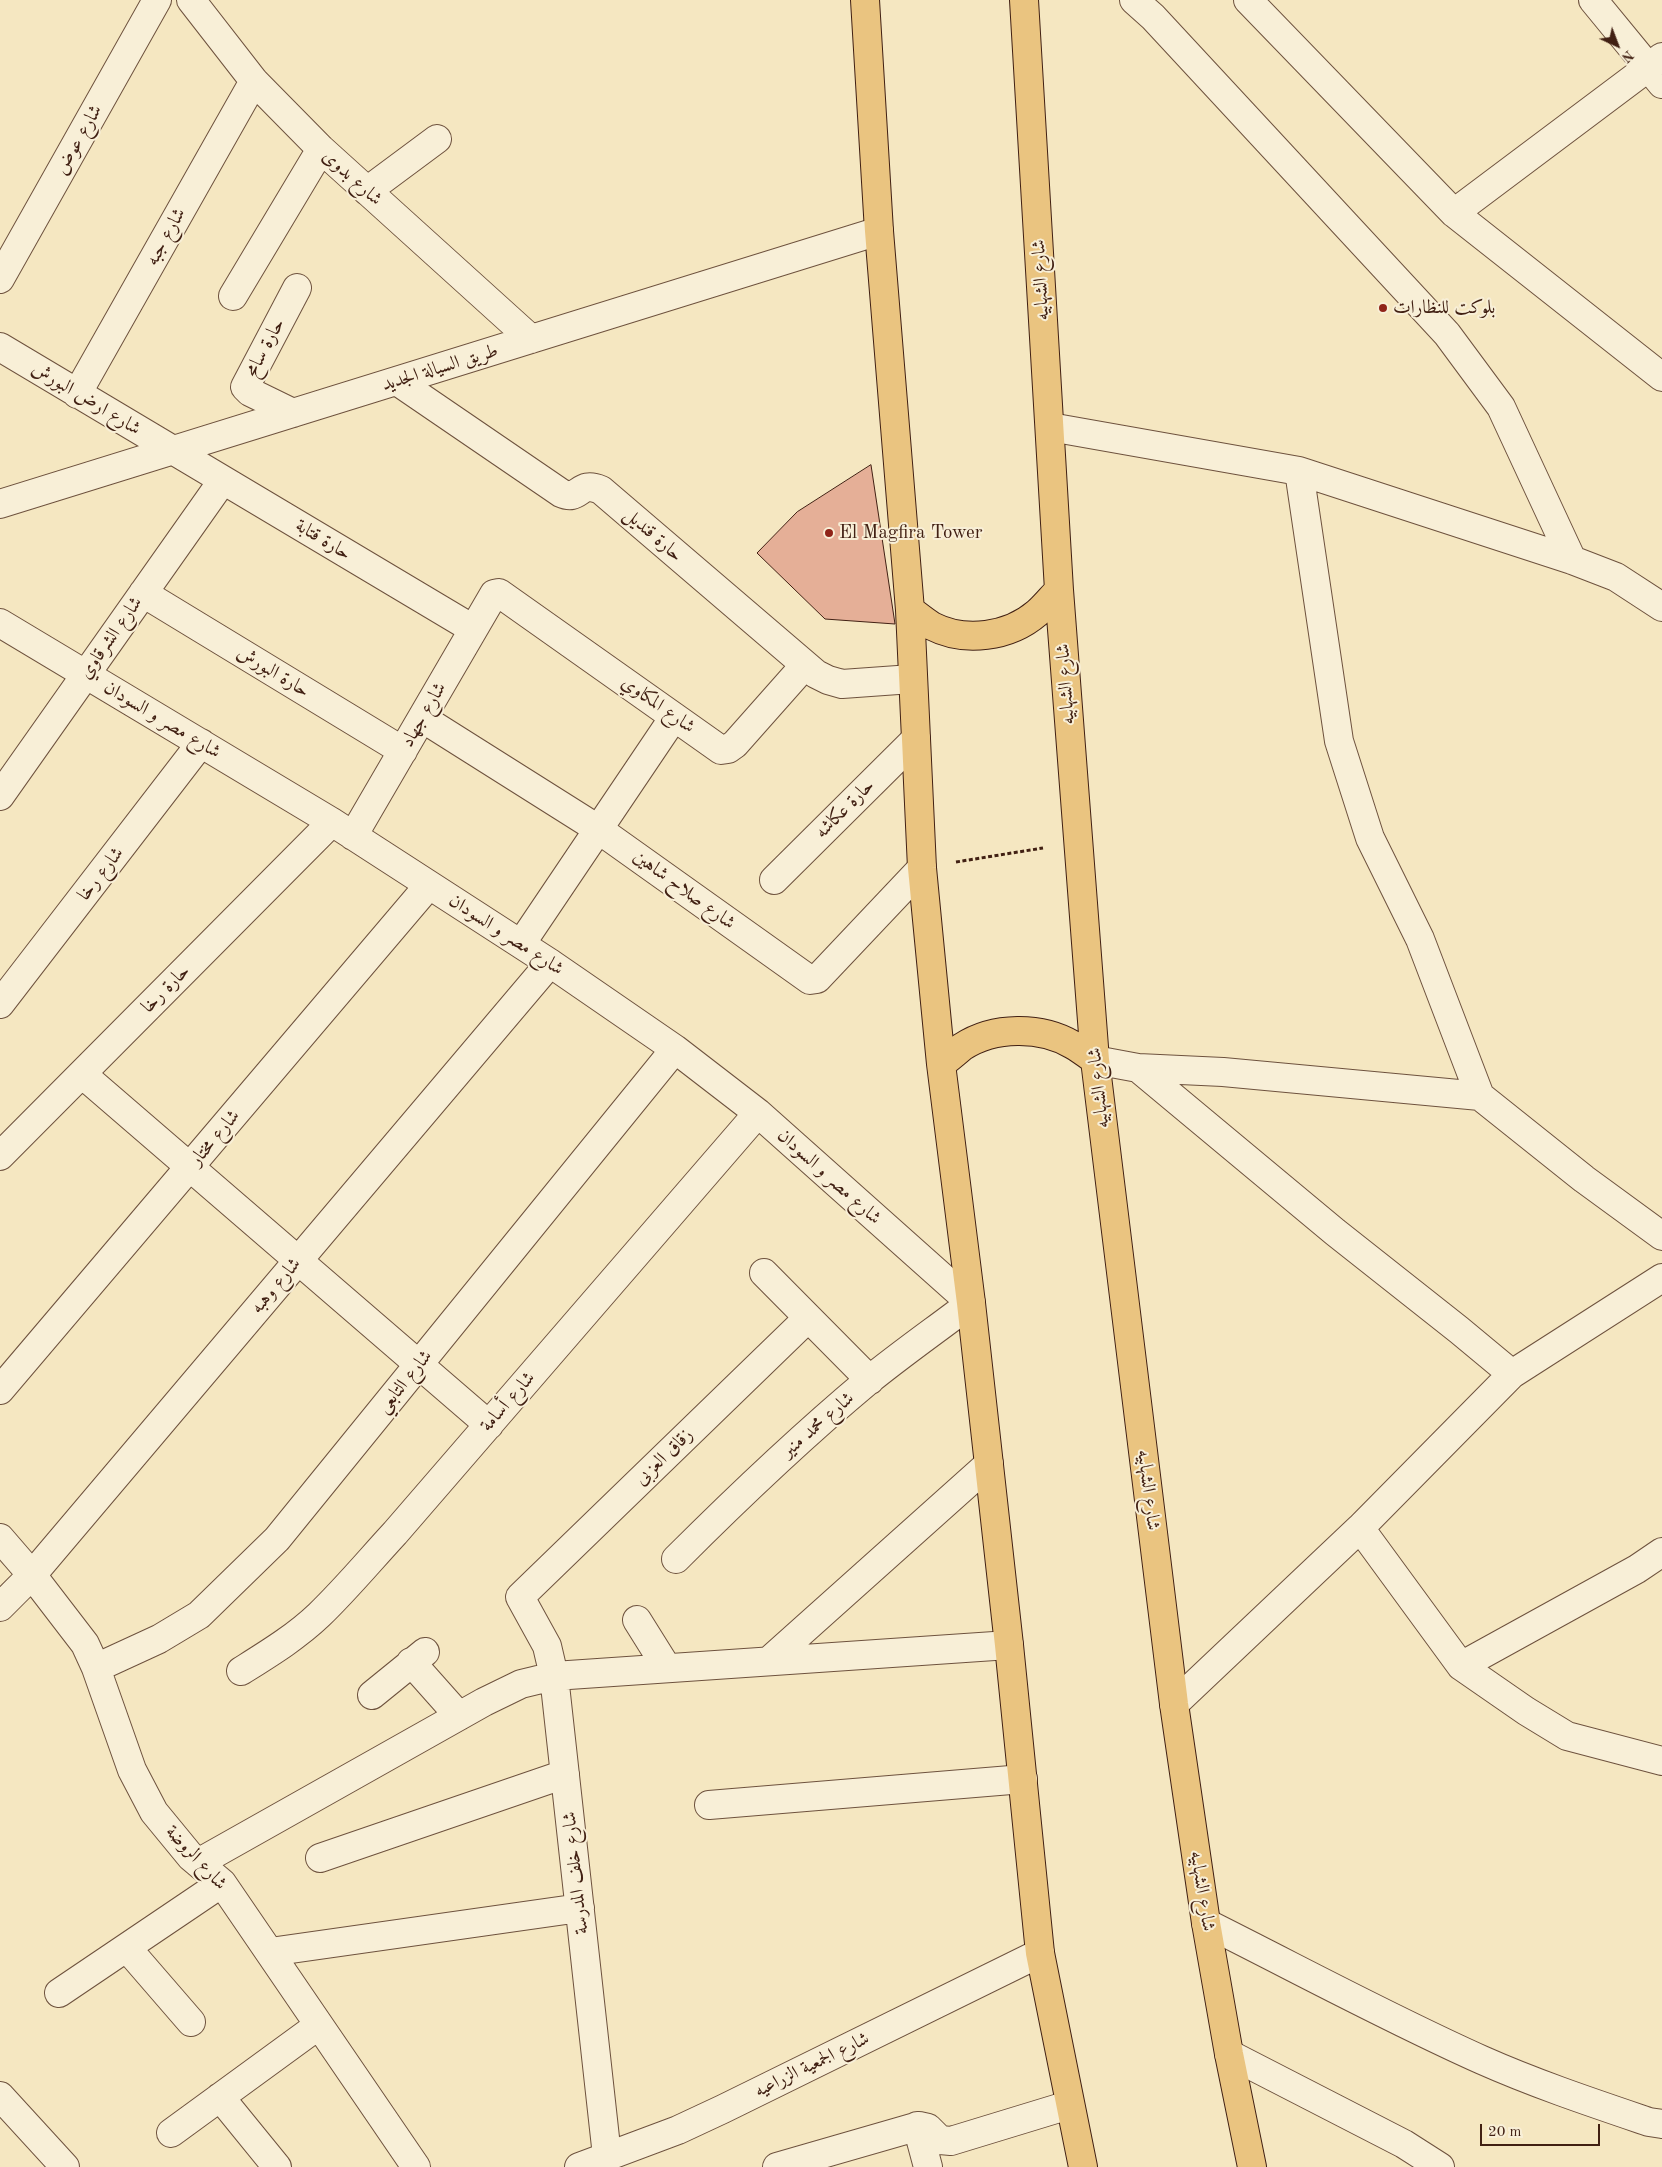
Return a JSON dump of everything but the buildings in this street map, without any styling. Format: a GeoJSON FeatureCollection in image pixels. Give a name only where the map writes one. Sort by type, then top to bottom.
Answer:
{"type":"FeatureCollection","features":[{"type":"Feature","properties":{"kind":"highway"},"geometry":{"type":"LineString","coordinates":[[864,0],[879,231],[910,610],[922,868],[941,1064],[989,1464],[1040,1953],[1083,2167]]}},
{"type":"Feature","properties":{"kind":"highway","name":"شارع الشهابيه"},"geometry":{"type":"LineString","coordinates":[[1024,0],[1059,590],[1095,1060],[1174,1704],[1206,1923],[1229,2054],[1252,2167]]}},
{"type":"Feature","properties":{"kind":"highway"},"geometry":{"type":"LineString","coordinates":[[910,610],[933,626],[959,635],[987,635],[1014,628],[1037,613],[1059,590]]}},
{"type":"Feature","properties":{"kind":"highway"},"geometry":{"type":"LineString","coordinates":[[941,1064],[964,1046],[990,1035],[1017,1031],[1046,1034],[1072,1044],[1095,1060]]}},
{"type":"Feature","properties":{"kind":"street","name":"شارع عوض"},"geometry":{"type":"LineString","coordinates":[[0,279],[157,0]]}},
{"type":"Feature","properties":{"kind":"street","name":"شارع بدوى"},"geometry":{"type":"LineString","coordinates":[[191,0],[254,80],[321,149],[531,340]]}},
{"type":"Feature","properties":{"kind":"street"},"geometry":{"type":"LineString","coordinates":[[1134,0],[1153,17],[1447,334],[1501,407],[1572,560]]}},
{"type":"Feature","properties":{"kind":"street"},"geometry":{"type":"LineString","coordinates":[[1248,0],[1454,213],[1662,376]]}},
{"type":"Feature","properties":{"kind":"street"},"geometry":{"type":"LineString","coordinates":[[1454,213],[1657,69],[1593,0]]}},
{"type":"Feature","properties":{"kind":"street","name":"شارع جبه"},"geometry":{"type":"LineString","coordinates":[[78,394],[254,80]]}},
{"type":"Feature","properties":{"kind":"street"},"geometry":{"type":"LineString","coordinates":[[367,191],[437,139]]}},
{"type":"Feature","properties":{"kind":"street"},"geometry":{"type":"LineString","coordinates":[[233,296],[321,149]]}},
{"type":"Feature","properties":{"kind":"street","name":"طريق السيالة الجديد"},"geometry":{"type":"LineString","coordinates":[[2,501],[531,340],[879,231]]}},
{"type":"Feature","properties":{"kind":"street","name":"حارة سامح"},"geometry":{"type":"LineString","coordinates":[[293,413],[250,392],[245,387],[297,288]]}},
{"type":"Feature","properties":{"kind":"street","name":"شارع ارض البورش"},"geometry":{"type":"LineString","coordinates":[[0,347],[172,450]]}},
{"type":"Feature","properties":{"kind":"street","name":"حارة قنديل"},"geometry":{"type":"LineString","coordinates":[[397,381],[561,493],[568,496],[575,495],[582,488],[592,486],[601,490],[816,674],[842,684],[912,679]]}},
{"type":"Feature","properties":{"kind":"street"},"geometry":{"type":"LineString","coordinates":[[1050,427],[1299,471],[1616,576],[1662,607]]}},
{"type":"Feature","properties":{"kind":"street","name":"حارة قتابة"},"geometry":{"type":"LineString","coordinates":[[172,450],[473,629]]}},
{"type":"Feature","properties":{"kind":"street"},"geometry":{"type":"LineString","coordinates":[[1299,471],[1340,741],[1370,838],[1420,939],[1480,1096],[1584,1180],[1662,1236]]}},
{"type":"Feature","properties":{"kind":"street","name":"شارع الشرقاوي"},"geometry":{"type":"LineString","coordinates":[[0,796],[223,480]]}},
{"type":"Feature","properties":{"kind":"street","name":"حارة البورش"},"geometry":{"type":"LineString","coordinates":[[143,593],[403,751]]}},
{"type":"Feature","properties":{"kind":"street","name":"شارع المكاوي"},"geometry":{"type":"LineString","coordinates":[[494,594],[500,593],[722,750],[728,749],[805,665]]}},
{"type":"Feature","properties":{"kind":"street","name":"شارع جهاد"},"geometry":{"type":"LineString","coordinates":[[343,829],[403,751],[494,594]]}},
{"type":"Feature","properties":{"kind":"street","name":"شارع مصر و السودان"},"geometry":{"type":"LineString","coordinates":[[0,623],[343,829],[550,963],[675,1050],[758,1113],[971,1303]]}},
{"type":"Feature","properties":{"kind":"street"},"geometry":{"type":"LineString","coordinates":[[520,944],[674,716]]}},
{"type":"Feature","properties":{"kind":"street","name":"شارع صلاح شاهين"},"geometry":{"type":"LineString","coordinates":[[422,718],[598,829],[810,980],[817,979],[922,868]]}},
{"type":"Feature","properties":{"kind":"street","name":"حارة عكاشه"},"geometry":{"type":"LineString","coordinates":[[774,880],[916,739]]}},
{"type":"Feature","properties":{"kind":"street","name":"شارع رخا"},"geometry":{"type":"LineString","coordinates":[[0,1004],[201,743]]}},
{"type":"Feature","properties":{"kind":"street","name":"حارة رخا"},"geometry":{"type":"LineString","coordinates":[[0,1156],[82,1074],[343,829]]}},
{"type":"Feature","properties":{"kind":"street","name":"شارع مختار"},"geometry":{"type":"LineString","coordinates":[[0,1390],[429,884]]}},
{"type":"Feature","properties":{"kind":"street","name":"شارع وهبه"},"geometry":{"type":"LineString","coordinates":[[0,1607],[32,1575],[550,963]]}},
{"type":"Feature","properties":{"kind":"street","name":"شارع التابعي"},"geometry":{"type":"LineString","coordinates":[[96,1668],[159,1639],[199,1615],[278,1539],[675,1050]]}},
{"type":"Feature","properties":{"kind":"street"},"geometry":{"type":"LineString","coordinates":[[1095,1060],[1138,1068],[1222,1072],[1480,1096]]}},
{"type":"Feature","properties":{"kind":"street"},"geometry":{"type":"LineString","coordinates":[[1138,1068],[1335,1232],[1512,1374]]}},
{"type":"Feature","properties":{"kind":"street"},"geometry":{"type":"LineString","coordinates":[[82,1074],[489,1425]]}},
{"type":"Feature","properties":{"kind":"street","name":"شارع أسامة"},"geometry":{"type":"LineString","coordinates":[[240,1671],[278,1647],[319,1615],[395,1533],[758,1113]]}},
{"type":"Feature","properties":{"kind":"street"},"geometry":{"type":"LineString","coordinates":[[764,1273],[870,1380]]}},
{"type":"Feature","properties":{"kind":"street"},"geometry":{"type":"LineString","coordinates":[[1174,1704],[1360,1528],[1512,1374],[1662,1278]]}},
{"type":"Feature","properties":{"kind":"street","name":"شارع محمد منير"},"geometry":{"type":"LineString","coordinates":[[676,1560],[752,1484],[870,1380],[971,1303]]}},
{"type":"Feature","properties":{"kind":"street","name":"زقاق العزبى"},"geometry":{"type":"LineString","coordinates":[[520,1597],[808,1318]]}},
{"type":"Feature","properties":{"kind":"street"},"geometry":{"type":"LineString","coordinates":[[770,1660],[989,1464]]}},
{"type":"Feature","properties":{"kind":"street"},"geometry":{"type":"LineString","coordinates":[[1360,1528],[1462,1666],[1526,1711],[1567,1736],[1662,1761]]}},
{"type":"Feature","properties":{"kind":"street","name":"شارع الروضة"},"geometry":{"type":"LineString","coordinates":[[0,1538],[32,1575],[85,1644],[96,1668],[132,1770],[154,1812],[175,1840],[222,1883],[416,2167]]}},
{"type":"Feature","properties":{"kind":"street"},"geometry":{"type":"LineString","coordinates":[[1462,1666],[1636,1569],[1662,1552]]}},
{"type":"Feature","properties":{"kind":"street","name":"شارع خلف المدرسة"},"geometry":{"type":"LineString","coordinates":[[520,1597],[547,1646],[554,1676],[607,2156]]}},
{"type":"Feature","properties":{"kind":"street"},"geometry":{"type":"LineString","coordinates":[[636,1620],[668,1668]]}},
{"type":"Feature","properties":{"kind":"street"},"geometry":{"type":"LineString","coordinates":[[198,1863],[459,1716],[521,1684],[554,1676],[1009,1644]]}},
{"type":"Feature","properties":{"kind":"street"},"geometry":{"type":"LineString","coordinates":[[372,1695],[418,1657],[459,1716]]}},
{"type":"Feature","properties":{"kind":"street"},"geometry":{"type":"LineString","coordinates":[[320,1858],[565,1774]]}},
{"type":"Feature","properties":{"kind":"street"},"geometry":{"type":"LineString","coordinates":[[709,1805],[1023,1779]]}},
{"type":"Feature","properties":{"kind":"street"},"geometry":{"type":"LineString","coordinates":[[59,1993],[222,1883]]}},
{"type":"Feature","properties":{"kind":"street"},"geometry":{"type":"LineString","coordinates":[[270,1952],[580,1908]]}},
{"type":"Feature","properties":{"kind":"street"},"geometry":{"type":"LineString","coordinates":[[1206,1923],[1405,2024],[1483,2060],[1564,2092],[1649,2122],[1662,2124]]}},
{"type":"Feature","properties":{"kind":"street"},"geometry":{"type":"LineString","coordinates":[[127,1948],[191,2022]]}},
{"type":"Feature","properties":{"kind":"street","name":"شارع الجمعية الزراعيه"},"geometry":{"type":"LineString","coordinates":[[579,2167],[678,2130],[1040,1953]]}},
{"type":"Feature","properties":{"kind":"street"},"geometry":{"type":"LineString","coordinates":[[171,2133],[319,2024]]}},
{"type":"Feature","properties":{"kind":"street"},"geometry":{"type":"LineString","coordinates":[[1229,2054],[1404,2144],[1440,2167]]}},
{"type":"Feature","properties":{"kind":"street"},"geometry":{"type":"LineString","coordinates":[[0,2096],[65,2167]]}},
{"type":"Feature","properties":{"kind":"street"},"geometry":{"type":"LineString","coordinates":[[220,2097],[277,2167]]}},
{"type":"Feature","properties":{"kind":"street"},"geometry":{"type":"LineString","coordinates":[[777,2167],[917,2126],[928,2128],[940,2140],[951,2141],[1070,2105]]}},
{"type":"Feature","properties":{"kind":"street"},"geometry":{"type":"LineString","coordinates":[[917,2126],[928,2167]]}},
{"type":"Feature","properties":{"kind":"path"},"geometry":{"type":"LineString","coordinates":[[922,868],[1078,842]]}},
{"type":"Feature","properties":{"kind":"place","name":"بلوكت للنظارات"},"geometry":{"type":"Point","coordinates":[1383,308]}},
{"type":"Feature","properties":{"kind":"place","name":"El Magfira Tower"},"geometry":{"type":"Point","coordinates":[829,533]}}]}
